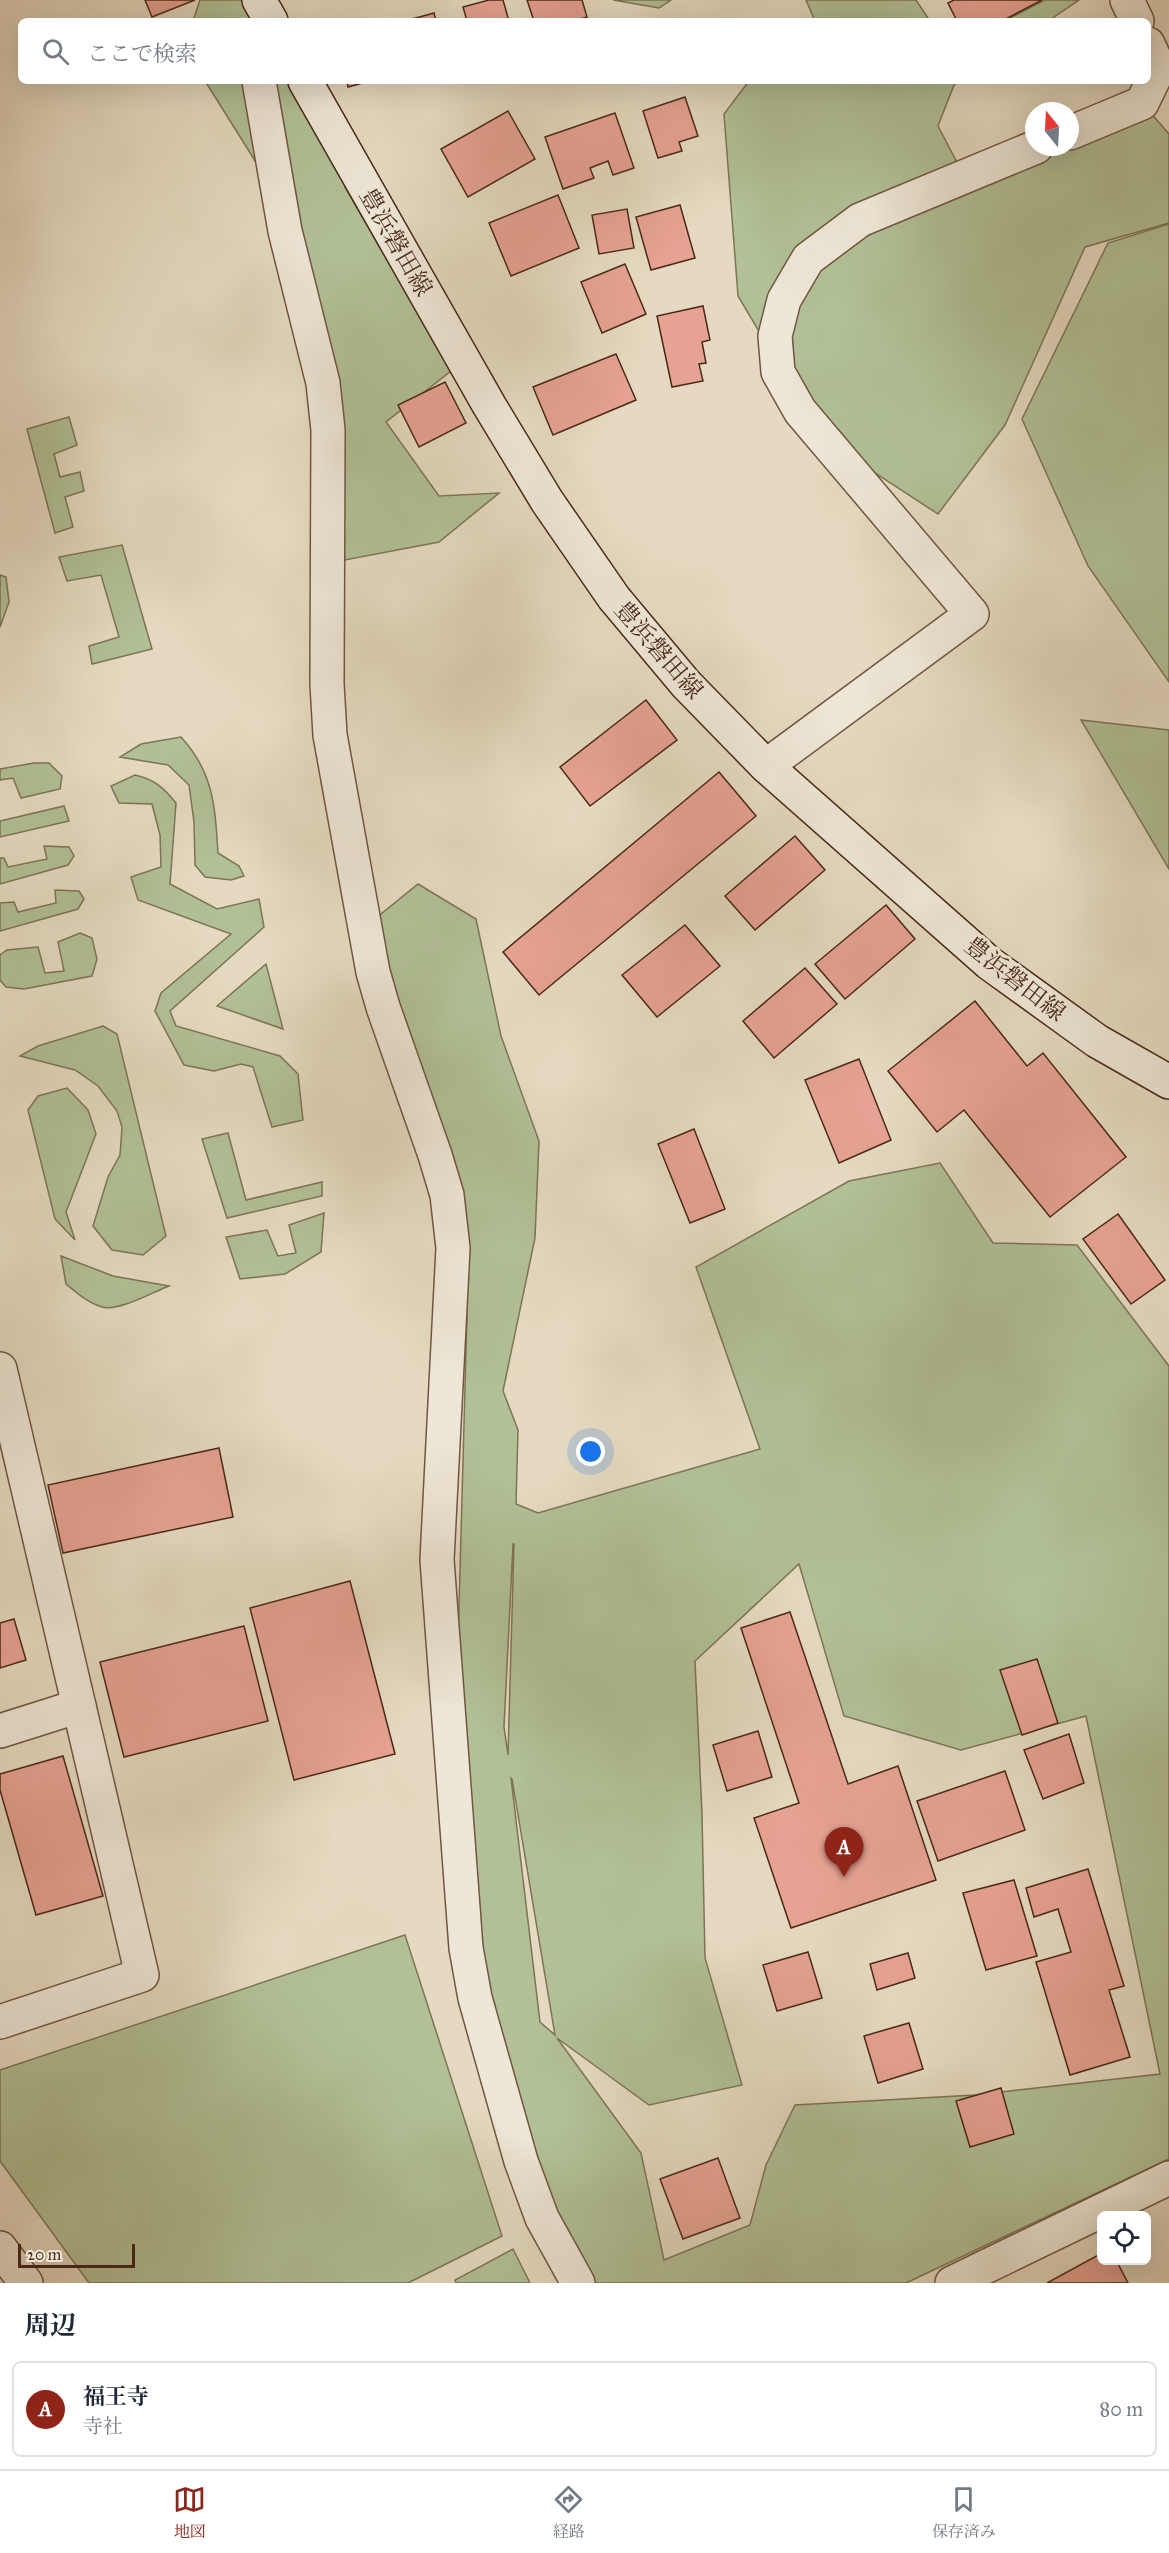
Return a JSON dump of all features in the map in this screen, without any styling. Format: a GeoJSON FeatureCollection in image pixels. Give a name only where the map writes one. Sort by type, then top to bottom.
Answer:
{"type":"FeatureCollection","features":[{"type":"Feature","properties":{"kind":"street"},"geometry":{"type":"LineString","coordinates":[[250,18],[254,0]]}},
{"type":"Feature","properties":{"kind":"street"},"geometry":{"type":"LineString","coordinates":[[259,0],[269,18]]}},
{"type":"Feature","properties":{"kind":"street"},"geometry":{"type":"LineString","coordinates":[[1127,0],[1136,18]]}},
{"type":"Feature","properties":{"kind":"street"},"geometry":{"type":"LineString","coordinates":[[1079,129],[1142,103],[1159,68],[1151,51]]}},
{"type":"Feature","properties":{"kind":"street"},"geometry":{"type":"LineString","coordinates":[[260,84],[285,231],[323,382],[328,430],[327,684],[330,735],[373,972],[447,1195],[453,1248],[437,1560],[466,1948],[475,1998],[522,2161],[542,2218],[578,2283]]}},
{"type":"Feature","properties":{"kind":"street","name":"豊浜磐田線"},"geometry":{"type":"LineString","coordinates":[[307,84],[489,405],[547,501],[614,598],[687,684],[766,766],[989,963],[1098,1042],[1169,1082]]}},
{"type":"Feature","properties":{"kind":"street"},"geometry":{"type":"LineString","coordinates":[[766,766],[972,614],[800,411],[778,372],[775,336],[784,300],[808,259],[860,220],[1025,152]]}},
{"type":"Feature","properties":{"kind":"street"},"geometry":{"type":"LineString","coordinates":[[0,1369],[6,1426],[79,1706],[142,1975],[0,2022]]}},
{"type":"Feature","properties":{"kind":"street"},"geometry":{"type":"LineString","coordinates":[[0,1731],[79,1706]]}},
{"type":"Feature","properties":{"kind":"street"},"geometry":{"type":"LineString","coordinates":[[952,2283],[1169,2178]]}},
{"type":"Feature","properties":{"kind":"street"},"geometry":{"type":"LineString","coordinates":[[0,2248],[26,2283]]}},
{"type":"Feature","properties":{"kind":"green space"},"geometry":{"type":"Polygon","coordinates":[[[200,0],[260,0],[270,18],[194,18],[200,0]]]}},
{"type":"Feature","properties":{"kind":"green space"},"geometry":{"type":"Polygon","coordinates":[[[613,0],[671,0],[659,8],[613,0]]]}},
{"type":"Feature","properties":{"kind":"green space"},"geometry":{"type":"Polygon","coordinates":[[[806,0],[916,0],[928,18],[814,18],[806,0]]]}},
{"type":"Feature","properties":{"kind":"green space"},"geometry":{"type":"Polygon","coordinates":[[[1045,0],[1079,0],[1052,18],[1010,18],[1045,0]]]}},
{"type":"Feature","properties":{"kind":"green space"},"geometry":{"type":"Polygon","coordinates":[[[207,84],[307,84],[357,173],[345,187],[451,371],[386,422],[439,496],[499,493],[439,542],[345,560],[328,520],[301,234],[207,84]]]}},
{"type":"Feature","properties":{"kind":"green space"},"geometry":{"type":"Polygon","coordinates":[[[747,84],[956,84],[938,126],[960,168],[1025,150],[1025,156],[1079,156],[1079,142],[1142,103],[1169,134],[1169,223],[1085,247],[1005,425],[938,514],[823,439],[738,296],[724,114],[747,84]]]}},
{"type":"Feature","properties":{"kind":"green space"},"geometry":{"type":"Polygon","coordinates":[[[1169,224],[1169,682],[1088,566],[1022,419],[1108,243],[1169,224]]]}},
{"type":"Feature","properties":{"kind":"green space"},"geometry":{"type":"Polygon","coordinates":[[[69,417],[77,445],[54,454],[60,477],[80,472],[84,491],[65,497],[73,527],[55,533],[27,429],[69,417]]]}},
{"type":"Feature","properties":{"kind":"green space"},"geometry":{"type":"Polygon","coordinates":[[[122,545],[152,649],[92,664],[89,646],[119,637],[101,575],[67,581],[59,557],[122,545]]]}},
{"type":"Feature","properties":{"kind":"green space"},"geometry":{"type":"Polygon","coordinates":[[[0,575],[6,577],[9,602],[0,627],[0,575]]]}},
{"type":"Feature","properties":{"kind":"green space"},"geometry":{"type":"Polygon","coordinates":[[[1081,720],[1169,730],[1169,869],[1081,720]]]}},
{"type":"Feature","properties":{"kind":"green space"},"geometry":{"type":"Polygon","coordinates":[[[181,737],[200,764],[211,791],[218,853],[239,866],[244,876],[231,880],[205,877],[195,865],[194,822],[189,785],[168,765],[120,757],[141,744],[181,737]]]}},
{"type":"Feature","properties":{"kind":"green space"},"geometry":{"type":"Polygon","coordinates":[[[34,763],[49,763],[62,776],[60,789],[21,798],[13,778],[0,780],[0,769],[34,763]]]}},
{"type":"Feature","properties":{"kind":"green space"},"geometry":{"type":"Polygon","coordinates":[[[135,775],[158,785],[176,803],[170,884],[217,909],[259,899],[264,927],[170,1011],[176,1026],[280,1056],[298,1074],[303,1120],[272,1127],[253,1067],[241,1064],[214,1071],[184,1065],[155,1011],[161,993],[231,934],[138,900],[131,877],[161,867],[160,835],[152,804],[119,803],[111,786],[135,775]]]}},
{"type":"Feature","properties":{"kind":"green space"},"geometry":{"type":"Polygon","coordinates":[[[64,806],[69,821],[0,837],[0,821],[64,806]]]}},
{"type":"Feature","properties":{"kind":"green space"},"geometry":{"type":"Polygon","coordinates":[[[44,846],[69,847],[74,856],[68,865],[0,884],[0,858],[4,858],[8,867],[47,859],[44,846]]]}},
{"type":"Feature","properties":{"kind":"green space"},"geometry":{"type":"Polygon","coordinates":[[[418,884],[476,919],[501,1036],[539,1141],[535,1238],[503,1391],[518,1430],[516,1504],[538,1513],[760,1449],[696,1267],[849,1181],[940,1163],[993,1243],[1077,1245],[1169,1366],[1169,2159],[906,2283],[583,2283],[478,2010],[454,1792],[467,1314],[365,927],[418,884]],[[514,1544],[504,1727],[508,1755],[514,1544]],[[799,1564],[695,1661],[702,1814],[705,1958],[742,2085],[649,2105],[557,2038],[641,2153],[664,2260],[750,2225],[766,2165],[795,2105],[975,2095],[1160,2074],[1086,1716],[961,1750],[844,1716],[799,1564]],[[511,1778],[540,2022],[555,2035],[511,1778]]]}},
{"type":"Feature","properties":{"kind":"green space"},"geometry":{"type":"Polygon","coordinates":[[[55,890],[79,891],[84,899],[78,909],[0,931],[0,903],[14,902],[18,912],[56,903],[55,890]]]}},
{"type":"Feature","properties":{"kind":"green space"},"geometry":{"type":"Polygon","coordinates":[[[80,933],[92,938],[97,959],[92,976],[24,989],[6,987],[0,980],[0,955],[7,950],[38,947],[45,973],[64,971],[58,942],[80,933]]]}},
{"type":"Feature","properties":{"kind":"green space"},"geometry":{"type":"Polygon","coordinates":[[[266,964],[283,1029],[217,1006],[266,964]]]}},
{"type":"Feature","properties":{"kind":"green space"},"geometry":{"type":"Polygon","coordinates":[[[103,1026],[117,1034],[166,1236],[143,1255],[112,1250],[93,1226],[108,1177],[120,1155],[122,1127],[117,1111],[98,1086],[75,1070],[20,1056],[38,1046],[103,1026]]]}},
{"type":"Feature","properties":{"kind":"green space"},"geometry":{"type":"Polygon","coordinates":[[[67,1088],[88,1110],[96,1134],[66,1212],[75,1240],[55,1219],[28,1110],[38,1096],[67,1088]]]}},
{"type":"Feature","properties":{"kind":"green space"},"geometry":{"type":"Polygon","coordinates":[[[228,1133],[246,1200],[322,1182],[322,1196],[227,1218],[202,1139],[228,1133]]]}},
{"type":"Feature","properties":{"kind":"green space"},"geometry":{"type":"Polygon","coordinates":[[[324,1213],[321,1252],[285,1274],[240,1279],[226,1237],[267,1230],[278,1256],[296,1253],[289,1225],[324,1213]]]}},
{"type":"Feature","properties":{"kind":"green space"},"geometry":{"type":"Polygon","coordinates":[[[61,1256],[113,1276],[169,1286],[117,1307],[102,1307],[87,1300],[66,1284],[61,1256]]]}},
{"type":"Feature","properties":{"kind":"green space"},"geometry":{"type":"Polygon","coordinates":[[[405,1935],[502,2236],[408,2283],[89,2283],[0,2161],[0,2070],[405,1935]]]}},
{"type":"Feature","properties":{"kind":"green space"},"geometry":{"type":"Polygon","coordinates":[[[513,2249],[530,2283],[456,2283],[455,2280],[513,2249]]]}},
{"type":"Feature","properties":{"kind":"building"},"geometry":{"type":"Polygon","coordinates":[[[145,0],[195,0],[152,17],[145,0]]]}},
{"type":"Feature","properties":{"kind":"building"},"geometry":{"type":"Polygon","coordinates":[[[489,0],[503,0],[508,18],[466,18],[463,7],[489,0]]]}},
{"type":"Feature","properties":{"kind":"building"},"geometry":{"type":"Polygon","coordinates":[[[527,0],[582,0],[587,17],[584,18],[533,18],[527,0]]]}},
{"type":"Feature","properties":{"kind":"building"},"geometry":{"type":"Polygon","coordinates":[[[954,0],[1042,0],[1008,18],[956,18],[948,3],[954,0]]]}},
{"type":"Feature","properties":{"kind":"building"},"geometry":{"type":"Polygon","coordinates":[[[434,13],[435,18],[416,18],[434,13]]]}},
{"type":"Feature","properties":{"kind":"building"},"geometry":{"type":"Polygon","coordinates":[[[685,97],[698,136],[679,142],[682,151],[658,158],[643,111],[685,97]]]}},
{"type":"Feature","properties":{"kind":"building"},"geometry":{"type":"Polygon","coordinates":[[[508,111],[535,159],[468,197],[441,149],[508,111]]]}},
{"type":"Feature","properties":{"kind":"building"},"geometry":{"type":"Polygon","coordinates":[[[615,113],[634,168],[613,175],[608,161],[590,168],[594,178],[563,189],[545,137],[615,113]]]}},
{"type":"Feature","properties":{"kind":"building"},"geometry":{"type":"Polygon","coordinates":[[[558,195],[579,248],[511,276],[489,223],[558,195]]]}},
{"type":"Feature","properties":{"kind":"building"},"geometry":{"type":"Polygon","coordinates":[[[680,205],[695,258],[651,270],[636,217],[680,205]]]}},
{"type":"Feature","properties":{"kind":"building"},"geometry":{"type":"Polygon","coordinates":[[[627,209],[634,248],[599,254],[592,215],[627,209]]]}},
{"type":"Feature","properties":{"kind":"building"},"geometry":{"type":"Polygon","coordinates":[[[625,264],[646,314],[602,333],[581,282],[625,264]]]}},
{"type":"Feature","properties":{"kind":"building"},"geometry":{"type":"Polygon","coordinates":[[[703,306],[710,340],[702,342],[706,363],[699,364],[703,381],[672,387],[657,316],[703,306]]]}},
{"type":"Feature","properties":{"kind":"building"},"geometry":{"type":"Polygon","coordinates":[[[616,354],[636,400],[553,435],[533,387],[616,354]]]}},
{"type":"Feature","properties":{"kind":"building"},"geometry":{"type":"Polygon","coordinates":[[[445,382],[466,423],[419,447],[398,405],[445,382]]]}},
{"type":"Feature","properties":{"kind":"building"},"geometry":{"type":"Polygon","coordinates":[[[646,700],[677,740],[590,806],[560,767],[646,700]]]}},
{"type":"Feature","properties":{"kind":"building"},"geometry":{"type":"Polygon","coordinates":[[[719,772],[756,816],[539,995],[503,952],[719,772]]]}},
{"type":"Feature","properties":{"kind":"building"},"geometry":{"type":"Polygon","coordinates":[[[795,836],[825,870],[755,930],[725,896],[795,836]]]}},
{"type":"Feature","properties":{"kind":"building"},"geometry":{"type":"Polygon","coordinates":[[[886,905],[915,939],[845,999],[815,964],[886,905]]]}},
{"type":"Feature","properties":{"kind":"building"},"geometry":{"type":"Polygon","coordinates":[[[685,925],[720,966],[657,1017],[622,975],[685,925]]]}},
{"type":"Feature","properties":{"kind":"building"},"geometry":{"type":"Polygon","coordinates":[[[805,968],[837,1004],[774,1058],[743,1021],[805,968]]]}},
{"type":"Feature","properties":{"kind":"building"},"geometry":{"type":"Polygon","coordinates":[[[975,1001],[1027,1066],[1043,1053],[1126,1157],[1050,1217],[964,1110],[937,1132],[888,1071],[975,1001]]]}},
{"type":"Feature","properties":{"kind":"building"},"geometry":{"type":"Polygon","coordinates":[[[859,1059],[891,1140],[839,1163],[805,1080],[859,1059]]]}},
{"type":"Feature","properties":{"kind":"building"},"geometry":{"type":"Polygon","coordinates":[[[694,1129],[725,1209],[690,1223],[658,1144],[694,1129]]]}},
{"type":"Feature","properties":{"kind":"building"},"geometry":{"type":"Polygon","coordinates":[[[1118,1214],[1165,1280],[1131,1304],[1083,1239],[1118,1214]]]}},
{"type":"Feature","properties":{"kind":"building"},"geometry":{"type":"Polygon","coordinates":[[[219,1448],[233,1517],[63,1553],[48,1485],[219,1448]]]}},
{"type":"Feature","properties":{"kind":"building"},"geometry":{"type":"Polygon","coordinates":[[[350,1581],[395,1754],[294,1780],[250,1608],[350,1581]]]}},
{"type":"Feature","properties":{"kind":"building"},"geometry":{"type":"Polygon","coordinates":[[[790,1612],[848,1784],[898,1766],[936,1880],[791,1928],[754,1818],[799,1803],[741,1628],[790,1612]]]}},
{"type":"Feature","properties":{"kind":"building"},"geometry":{"type":"Polygon","coordinates":[[[14,1619],[26,1660],[0,1668],[0,1623],[14,1619]]]}},
{"type":"Feature","properties":{"kind":"building"},"geometry":{"type":"Polygon","coordinates":[[[244,1626],[268,1721],[124,1757],[100,1662],[244,1626]]]}},
{"type":"Feature","properties":{"kind":"building"},"geometry":{"type":"Polygon","coordinates":[[[1037,1659],[1058,1723],[1022,1735],[1000,1670],[1037,1659]]]}},
{"type":"Feature","properties":{"kind":"building"},"geometry":{"type":"Polygon","coordinates":[[[758,1731],[772,1777],[727,1791],[713,1745],[758,1731]]]}},
{"type":"Feature","properties":{"kind":"building"},"geometry":{"type":"Polygon","coordinates":[[[1069,1734],[1084,1783],[1043,1799],[1024,1750],[1069,1734]]]}},
{"type":"Feature","properties":{"kind":"building"},"geometry":{"type":"Polygon","coordinates":[[[63,1756],[103,1896],[36,1915],[0,1790],[0,1774],[63,1756]]]}},
{"type":"Feature","properties":{"kind":"building"},"geometry":{"type":"Polygon","coordinates":[[[1005,1771],[1025,1830],[938,1861],[917,1801],[1005,1771]]]}},
{"type":"Feature","properties":{"kind":"building"},"geometry":{"type":"Polygon","coordinates":[[[1088,1869],[1124,1986],[1109,1990],[1130,2057],[1070,2075],[1036,1962],[1071,1952],[1058,1909],[1034,1917],[1026,1888],[1088,1869]]]}},
{"type":"Feature","properties":{"kind":"building"},"geometry":{"type":"Polygon","coordinates":[[[1014,1880],[1037,1956],[986,1970],[963,1893],[1014,1880]]]}},
{"type":"Feature","properties":{"kind":"building"},"geometry":{"type":"Polygon","coordinates":[[[808,1952],[822,1998],[777,2011],[763,1965],[808,1952]]]}},
{"type":"Feature","properties":{"kind":"building"},"geometry":{"type":"Polygon","coordinates":[[[908,1953],[915,1978],[877,1990],[870,1964],[908,1953]]]}},
{"type":"Feature","properties":{"kind":"building"},"geometry":{"type":"Polygon","coordinates":[[[909,2023],[923,2069],[878,2083],[864,2036],[909,2023]]]}},
{"type":"Feature","properties":{"kind":"building"},"geometry":{"type":"Polygon","coordinates":[[[1001,2088],[1014,2134],[970,2147],[956,2101],[1001,2088]]]}},
{"type":"Feature","properties":{"kind":"building"},"geometry":{"type":"Polygon","coordinates":[[[718,2158],[740,2218],[683,2239],[660,2179],[718,2158]]]}},
{"type":"Feature","properties":{"kind":"building"},"geometry":{"type":"Polygon","coordinates":[[[1097,2256],[1097,2265],[1119,2265],[1128,2283],[1047,2283],[1097,2256]]]}},
{"type":"Feature","properties":{"kind":"place","name":"福王寺"},"geometry":{"type":"Point","coordinates":[844,1877]}}]}
